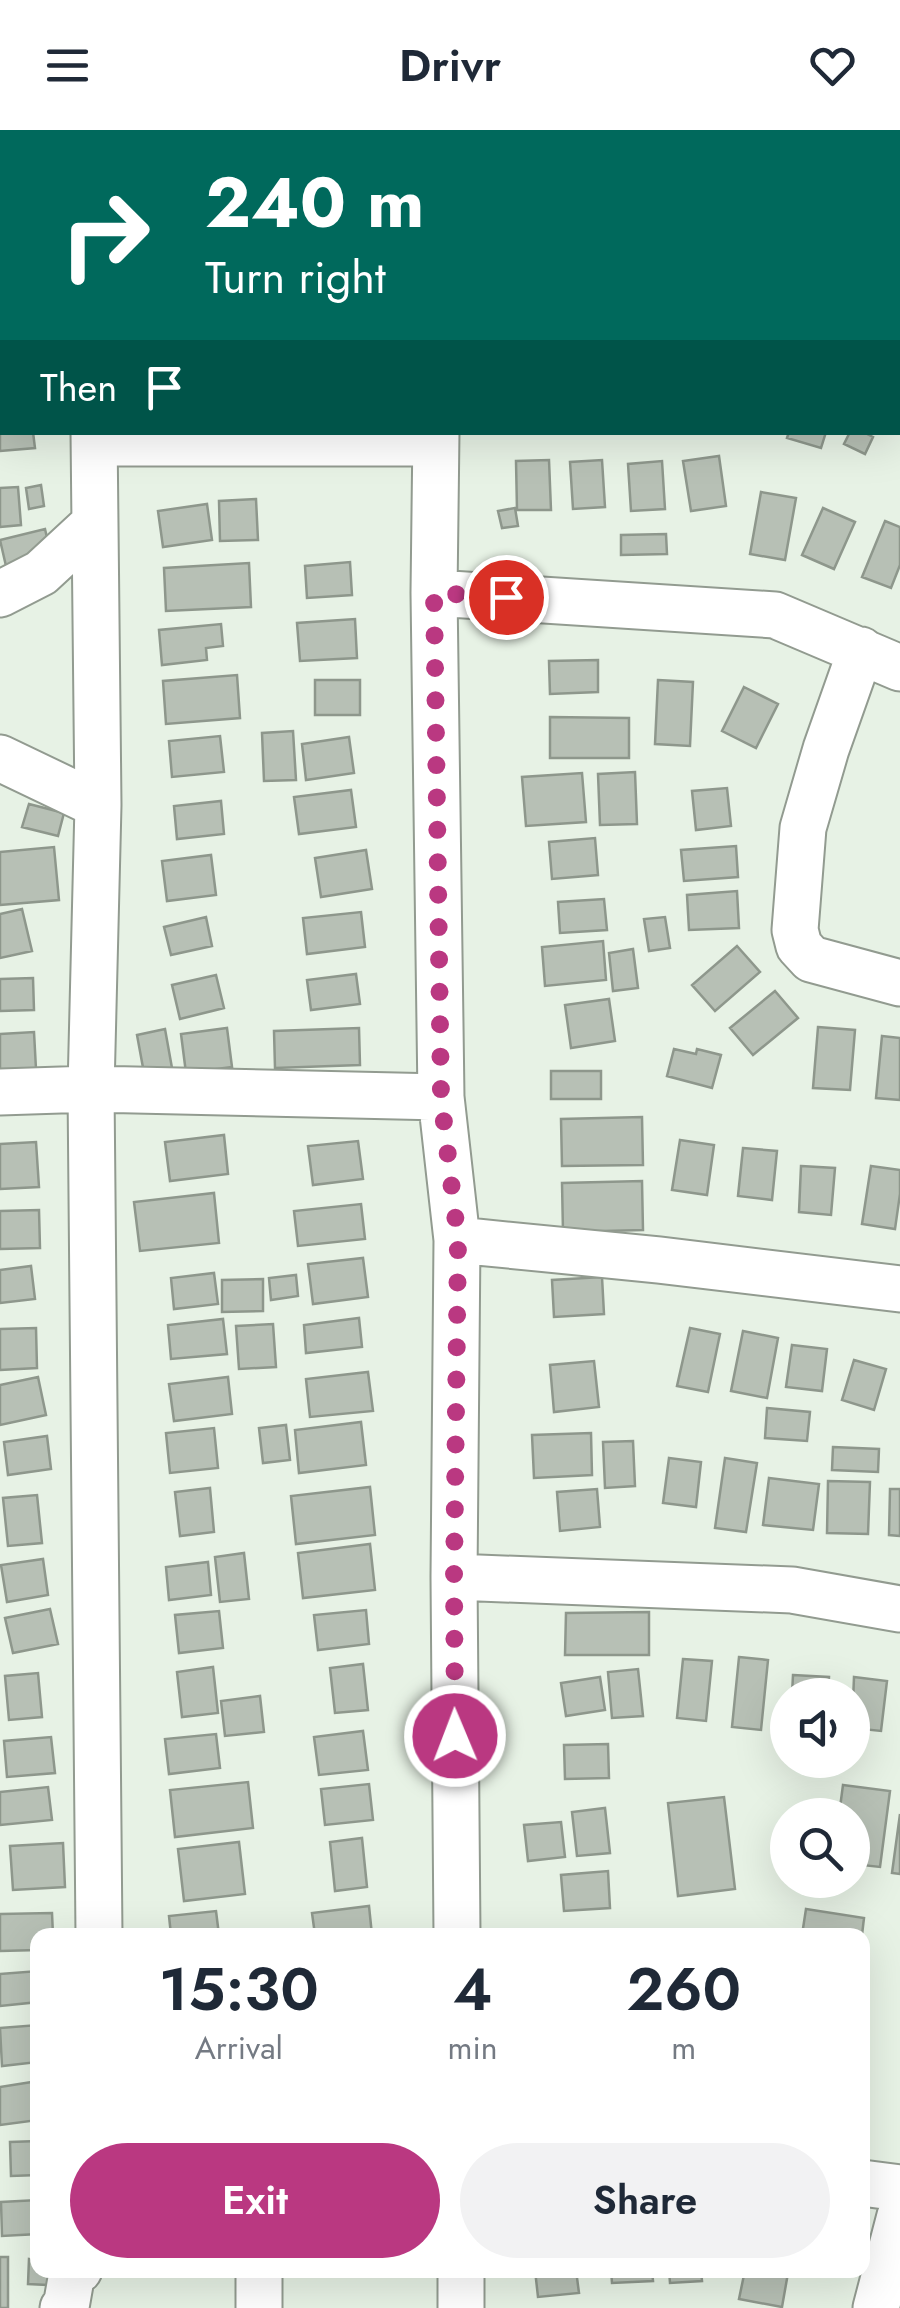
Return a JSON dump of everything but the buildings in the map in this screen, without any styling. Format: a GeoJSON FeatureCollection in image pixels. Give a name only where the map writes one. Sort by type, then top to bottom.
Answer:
{"type":"FeatureCollection","features":[{"type":"Feature","properties":{"kind":"street"},"geometry":{"type":"LineString","coordinates":[[99,1928],[91,1089],[98,805],[95,438],[436,438],[434,593],[441,1097],[458,1240],[454,1577],[457,1928]]}},
{"type":"Feature","properties":{"kind":"street"},"geometry":{"type":"LineString","coordinates":[[0,594],[41,573],[94,524]]}},
{"type":"Feature","properties":{"kind":"street"},"geometry":{"type":"LineString","coordinates":[[434,593],[775,615],[880,659],[826,749],[803,828],[795,930],[800,946],[811,959],[900,983]]}},
{"type":"Feature","properties":{"kind":"street"},"geometry":{"type":"LineString","coordinates":[[0,758],[98,805]]}},
{"type":"Feature","properties":{"kind":"street"},"geometry":{"type":"LineString","coordinates":[[0,1092],[91,1089],[441,1097]]}},
{"type":"Feature","properties":{"kind":"street"},"geometry":{"type":"LineString","coordinates":[[458,1240],[900,1290]]}},
{"type":"Feature","properties":{"kind":"street"},"geometry":{"type":"LineString","coordinates":[[454,1577],[792,1590],[900,1609]]}},
{"type":"Feature","properties":{"kind":"street"},"geometry":{"type":"LineString","coordinates":[[870,2184],[900,2188]]}},
{"type":"Feature","properties":{"kind":"street"},"geometry":{"type":"LineString","coordinates":[[876,2308],[900,2216]]}},
{"type":"Feature","properties":{"kind":"street"},"geometry":{"type":"LineString","coordinates":[[63,2308],[71,2278]]}},
{"type":"Feature","properties":{"kind":"street"},"geometry":{"type":"LineString","coordinates":[[259,2278],[259,2308]]}},
{"type":"Feature","properties":{"kind":"street"},"geometry":{"type":"LineString","coordinates":[[461,2278],[462,2308]]}},
{"type":"Feature","properties":{"kind":"route"},"geometry":{"type":"LineString","coordinates":[[455,1736],[458,1240],[441,1097],[434,593],[506,597]]}}]}
